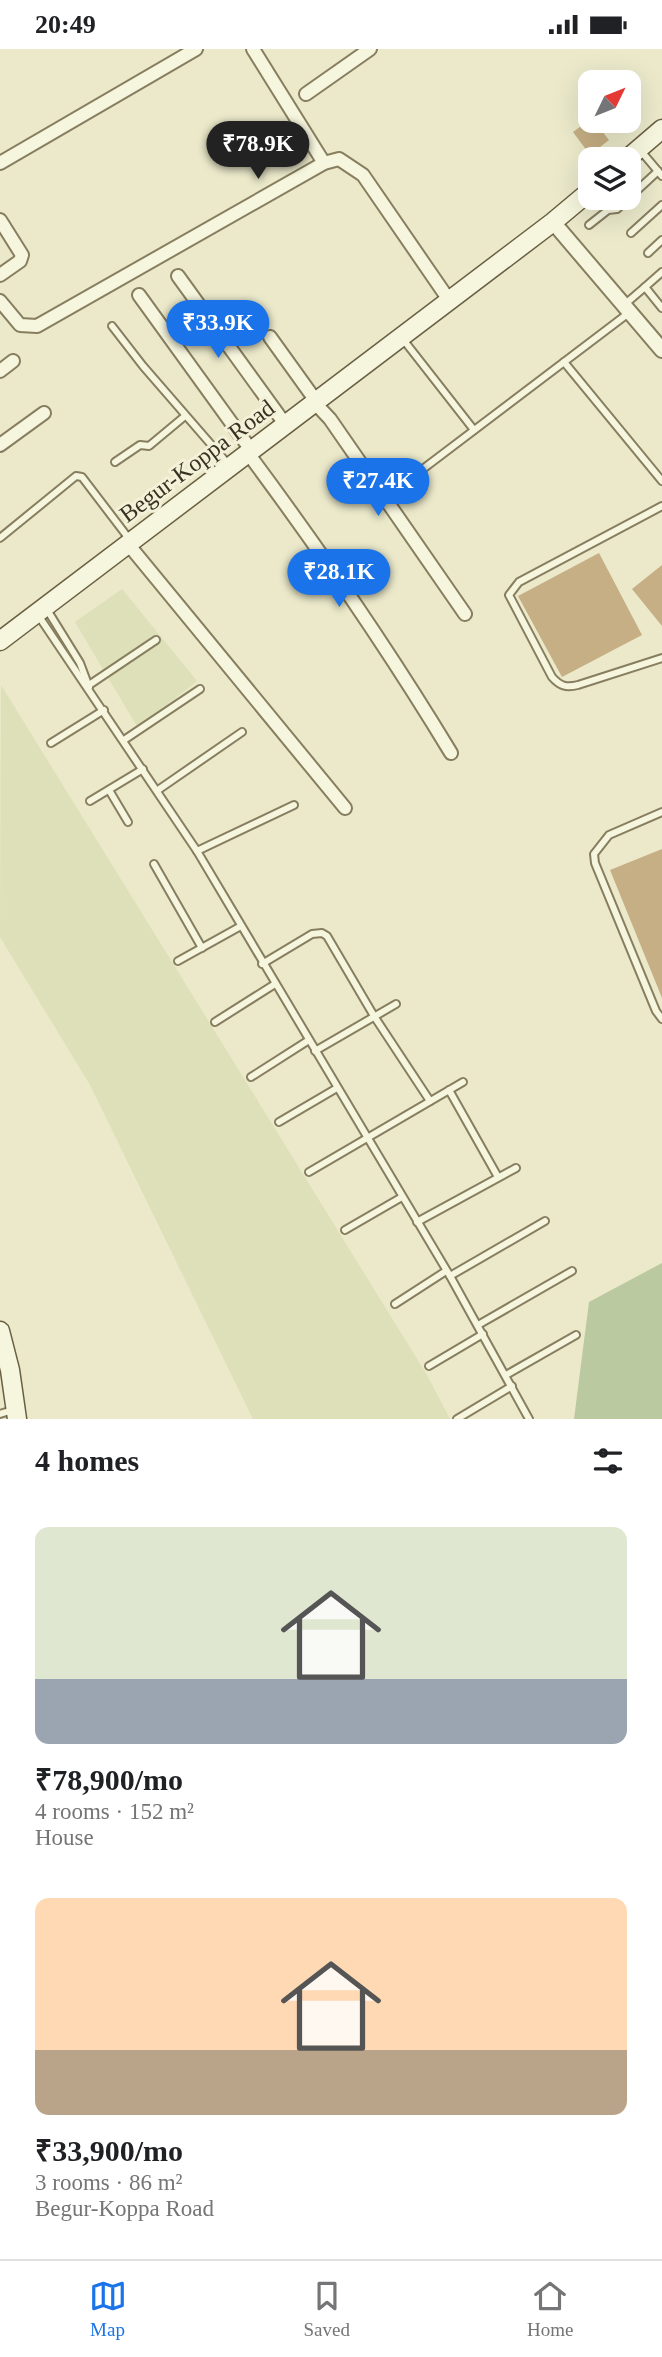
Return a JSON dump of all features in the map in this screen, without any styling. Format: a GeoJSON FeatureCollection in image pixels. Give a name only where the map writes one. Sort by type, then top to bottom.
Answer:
{"type":"FeatureCollection","features":[{"type":"Feature","properties":{"kind":"main road"},"geometry":{"type":"LineString","coordinates":[[641,147],[662,129]]}},
{"type":"Feature","properties":{"kind":"main road","name":"Begur-Koppa Road"},"geometry":{"type":"LineString","coordinates":[[0,641],[578,201]]}},
{"type":"Feature","properties":{"kind":"main road"},"geometry":{"type":"LineString","coordinates":[[0,1331],[10,1370],[11,1414]]}},
{"type":"Feature","properties":{"kind":"street"},"geometry":{"type":"LineString","coordinates":[[0,163],[196,49]]}},
{"type":"Feature","properties":{"kind":"street"},"geometry":{"type":"LineString","coordinates":[[253,49],[324,163]]}},
{"type":"Feature","properties":{"kind":"street"},"geometry":{"type":"LineString","coordinates":[[306,93],[370,49]]}},
{"type":"Feature","properties":{"kind":"street"},"geometry":{"type":"LineString","coordinates":[[0,301],[20,325],[37,326],[324,163],[338,159],[363,175],[449,300]]}},
{"type":"Feature","properties":{"kind":"street"},"geometry":{"type":"LineString","coordinates":[[0,220],[22,255],[20,261],[0,275]]}},
{"type":"Feature","properties":{"kind":"street"},"geometry":{"type":"LineString","coordinates":[[553,222],[662,350]]}},
{"type":"Feature","properties":{"kind":"street"},"geometry":{"type":"LineString","coordinates":[[177,276],[285,424]]}},
{"type":"Feature","properties":{"kind":"street"},"geometry":{"type":"LineString","coordinates":[[139,295],[306,530],[402,672],[451,753]]}},
{"type":"Feature","properties":{"kind":"street"},"geometry":{"type":"LineString","coordinates":[[270,337],[465,614]]}},
{"type":"Feature","properties":{"kind":"street"},"geometry":{"type":"LineString","coordinates":[[0,371],[13,361]]}},
{"type":"Feature","properties":{"kind":"street"},"geometry":{"type":"LineString","coordinates":[[0,445],[44,413]]}},
{"type":"Feature","properties":{"kind":"street"},"geometry":{"type":"LineString","coordinates":[[130,543],[345,808]]}},
{"type":"Feature","properties":{"kind":"lane"},"geometry":{"type":"LineString","coordinates":[[589,225],[608,209],[617,209],[660,174],[641,160]]}},
{"type":"Feature","properties":{"kind":"lane"},"geometry":{"type":"LineString","coordinates":[[631,233],[662,205]]}},
{"type":"Feature","properties":{"kind":"lane"},"geometry":{"type":"LineString","coordinates":[[648,253],[662,240]]}},
{"type":"Feature","properties":{"kind":"lane"},"geometry":{"type":"LineString","coordinates":[[411,478],[564,362],[627,309],[662,272]]}},
{"type":"Feature","properties":{"kind":"lane"},"geometry":{"type":"LineString","coordinates":[[645,287],[662,308]]}},
{"type":"Feature","properties":{"kind":"lane"},"geometry":{"type":"LineString","coordinates":[[112,326],[185,416],[230,466]]}},
{"type":"Feature","properties":{"kind":"lane"},"geometry":{"type":"LineString","coordinates":[[400,337],[474,430]]}},
{"type":"Feature","properties":{"kind":"lane"},"geometry":{"type":"LineString","coordinates":[[564,362],[662,481]]}},
{"type":"Feature","properties":{"kind":"lane"},"geometry":{"type":"LineString","coordinates":[[115,463],[140,445],[149,446],[185,416]]}},
{"type":"Feature","properties":{"kind":"lane"},"geometry":{"type":"LineString","coordinates":[[0,538],[76,476],[82,477],[130,543]]}},
{"type":"Feature","properties":{"kind":"lane"},"geometry":{"type":"LineString","coordinates":[[662,506],[519,582],[509,595],[552,677],[559,685],[578,685],[662,658]]}},
{"type":"Feature","properties":{"kind":"lane"},"geometry":{"type":"LineString","coordinates":[[42,610],[80,663],[90,689]]}},
{"type":"Feature","properties":{"kind":"lane"},"geometry":{"type":"LineString","coordinates":[[42,610],[74,670],[90,689],[197,851],[448,1273],[529,1419]]}},
{"type":"Feature","properties":{"kind":"lane"},"geometry":{"type":"LineString","coordinates":[[90,689],[156,640]]}},
{"type":"Feature","properties":{"kind":"lane"},"geometry":{"type":"LineString","coordinates":[[124,740],[200,689]]}},
{"type":"Feature","properties":{"kind":"lane"},"geometry":{"type":"LineString","coordinates":[[51,743],[104,711]]}},
{"type":"Feature","properties":{"kind":"lane"},"geometry":{"type":"LineString","coordinates":[[158,790],[242,733]]}},
{"type":"Feature","properties":{"kind":"lane"},"geometry":{"type":"LineString","coordinates":[[90,801],[143,769]]}},
{"type":"Feature","properties":{"kind":"lane"},"geometry":{"type":"LineString","coordinates":[[109,790],[128,822]]}},
{"type":"Feature","properties":{"kind":"lane"},"geometry":{"type":"LineString","coordinates":[[197,851],[294,805]]}},
{"type":"Feature","properties":{"kind":"lane"},"geometry":{"type":"LineString","coordinates":[[662,813],[609,835],[594,853],[594,863],[656,1011],[662,1019]]}},
{"type":"Feature","properties":{"kind":"lane"},"geometry":{"type":"LineString","coordinates":[[154,865],[202,948]]}},
{"type":"Feature","properties":{"kind":"lane"},"geometry":{"type":"LineString","coordinates":[[178,961],[241,926]]}},
{"type":"Feature","properties":{"kind":"lane"},"geometry":{"type":"LineString","coordinates":[[262,964],[312,934],[322,933],[327,936],[374,1016],[430,1101]]}},
{"type":"Feature","properties":{"kind":"lane"},"geometry":{"type":"LineString","coordinates":[[215,1022],[275,984]]}},
{"type":"Feature","properties":{"kind":"lane"},"geometry":{"type":"LineString","coordinates":[[315,1051],[396,1004]]}},
{"type":"Feature","properties":{"kind":"lane"},"geometry":{"type":"LineString","coordinates":[[251,1077],[309,1040]]}},
{"type":"Feature","properties":{"kind":"lane"},"geometry":{"type":"LineString","coordinates":[[309,1172],[463,1082]]}},
{"type":"Feature","properties":{"kind":"lane"},"geometry":{"type":"LineString","coordinates":[[279,1122],[337,1088]]}},
{"type":"Feature","properties":{"kind":"lane"},"geometry":{"type":"LineString","coordinates":[[449,1090],[498,1177]]}},
{"type":"Feature","properties":{"kind":"lane"},"geometry":{"type":"LineString","coordinates":[[416,1222],[516,1168]]}},
{"type":"Feature","properties":{"kind":"lane"},"geometry":{"type":"LineString","coordinates":[[345,1230],[401,1197]]}},
{"type":"Feature","properties":{"kind":"lane"},"geometry":{"type":"LineString","coordinates":[[395,1304],[545,1221]]}},
{"type":"Feature","properties":{"kind":"lane"},"geometry":{"type":"LineString","coordinates":[[478,1325],[572,1271]]}},
{"type":"Feature","properties":{"kind":"lane"},"geometry":{"type":"LineString","coordinates":[[429,1366],[483,1334]]}},
{"type":"Feature","properties":{"kind":"lane"},"geometry":{"type":"LineString","coordinates":[[506,1375],[576,1335]]}},
{"type":"Feature","properties":{"kind":"lane"},"geometry":{"type":"LineString","coordinates":[[457,1419],[512,1386]]}},
{"type":"Feature","properties":{"kind":"green space"},"geometry":{"type":"Polygon","coordinates":[[[122,589],[197,681],[138,728],[75,622],[122,589]]]}},
{"type":"Feature","properties":{"kind":"green space"},"geometry":{"type":"Polygon","coordinates":[[[1,685],[427,1375],[450,1419],[253,1419],[90,1085],[0,937],[1,685]]]}},
{"type":"Feature","properties":{"kind":"green space"},"geometry":{"type":"Polygon","coordinates":[[[662,1263],[662,1419],[574,1419],[589,1302],[662,1263]]]}},
{"type":"Feature","properties":{"kind":"building"},"geometry":{"type":"Polygon","coordinates":[[[578,128],[578,133],[603,133],[609,140],[600,147],[584,147],[573,132],[578,128]]]}},
{"type":"Feature","properties":{"kind":"building"},"geometry":{"type":"Polygon","coordinates":[[[599,553],[642,635],[562,677],[518,596],[599,553]]]}},
{"type":"Feature","properties":{"kind":"building"},"geometry":{"type":"Polygon","coordinates":[[[662,565],[662,626],[632,589],[662,565]]]}},
{"type":"Feature","properties":{"kind":"building"},"geometry":{"type":"Polygon","coordinates":[[[662,849],[662,998],[610,870],[662,849]]]}}]}
